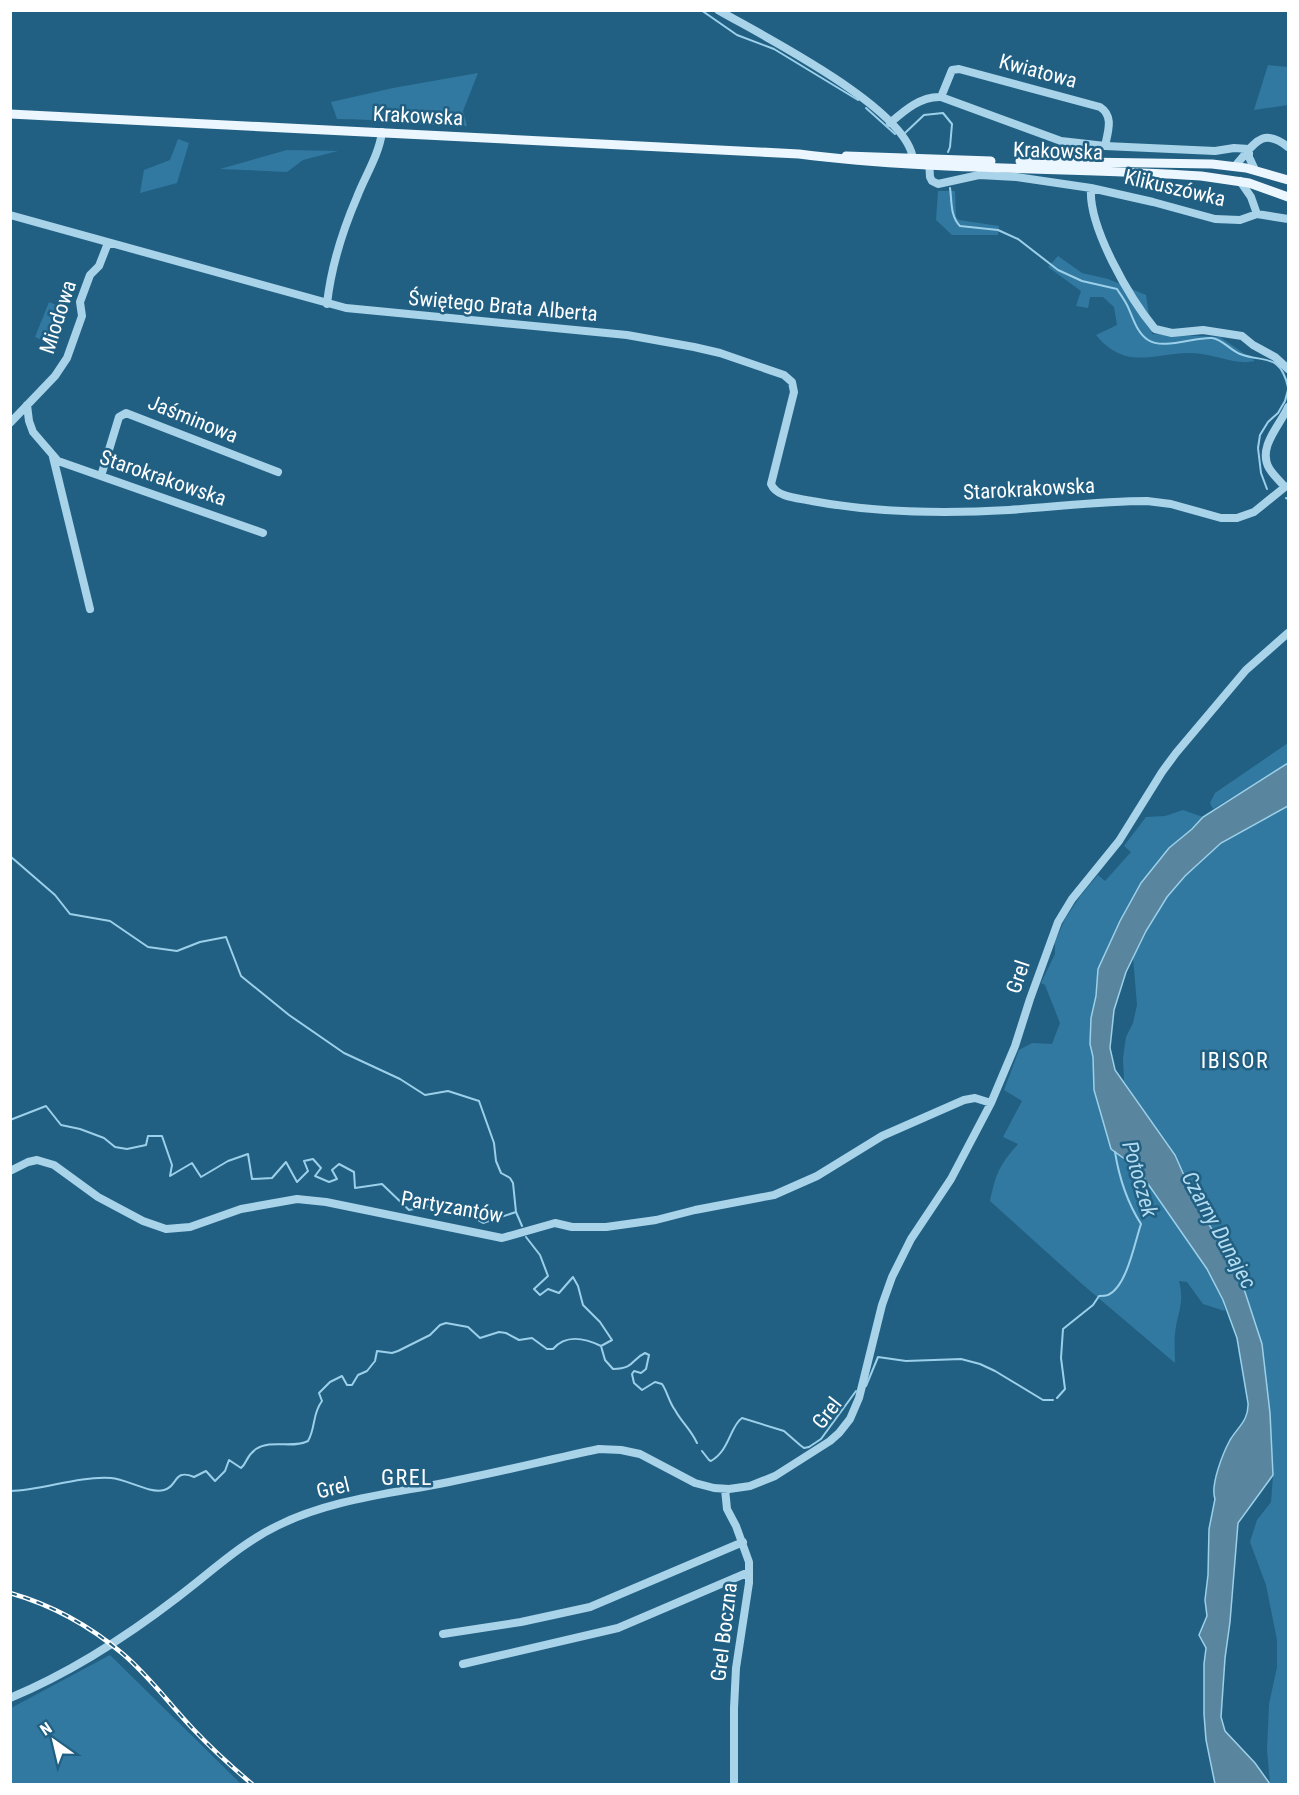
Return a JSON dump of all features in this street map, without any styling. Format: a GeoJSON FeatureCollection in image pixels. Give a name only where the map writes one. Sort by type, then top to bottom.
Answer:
{"type":"FeatureCollection","features":[{"type":"Feature","properties":{"kind":"main road","name":"Krakowska"},"geometry":{"type":"LineString","coordinates":[[10,114],[792,153],[856,161],[913,161],[1158,173],[1240,181],[1261,186],[1288,197]]}},
{"type":"Feature","properties":{"kind":"main road","name":"Krakowska"},"geometry":{"type":"LineString","coordinates":[[929,162],[1167,162],[1235,166],[1288,180]]}},
{"type":"Feature","properties":{"kind":"street"},"geometry":{"type":"LineString","coordinates":[[718,10],[819,66],[849,87],[891,123],[909,145],[913,161]]}},
{"type":"Feature","properties":{"kind":"street","name":"Kwiatowa"},"geometry":{"type":"LineString","coordinates":[[941,97],[952,70],[959,69],[1100,106],[1107,111],[1110,117],[1105,146]]}},
{"type":"Feature","properties":{"kind":"street"},"geometry":{"type":"LineString","coordinates":[[891,123],[903,112],[922,101],[941,97],[1061,141],[1105,146],[1215,151],[1234,148],[1249,149]]}},
{"type":"Feature","properties":{"kind":"street"},"geometry":{"type":"LineString","coordinates":[[327,304],[329,279],[341,237],[377,151],[382,132]]}},
{"type":"Feature","properties":{"kind":"street"},"geometry":{"type":"LineString","coordinates":[[1235,166],[1255,142],[1266,138],[1280,141],[1288,147]]}},
{"type":"Feature","properties":{"kind":"street"},"geometry":{"type":"LineString","coordinates":[[1249,149],[1249,157],[1255,170]]}},
{"type":"Feature","properties":{"kind":"street","name":"Klikuszówka"},"geometry":{"type":"LineString","coordinates":[[929,162],[932,181],[938,184],[979,175],[1026,178],[1091,188],[1215,219],[1240,220],[1257,214],[1288,219]]}},
{"type":"Feature","properties":{"kind":"street","name":"Klikuszówka"},"geometry":{"type":"LineString","coordinates":[[1240,181],[1251,197],[1257,214]]}},
{"type":"Feature","properties":{"kind":"street","name":"Klikuszówka"},"geometry":{"type":"LineString","coordinates":[[1251,197],[1261,186]]}},
{"type":"Feature","properties":{"kind":"street"},"geometry":{"type":"LineString","coordinates":[[1091,188],[1090,198],[1105,247],[1125,286],[1144,317],[1155,329],[1172,333],[1203,330],[1242,336],[1252,345],[1275,357],[1288,369]]}},
{"type":"Feature","properties":{"kind":"street","name":"Świętego Brata Alberta"},"geometry":{"type":"LineString","coordinates":[[10,216],[327,304],[369,312],[527,324],[627,335],[694,347],[770,370],[784,375],[792,382],[795,392],[771,481]]}},
{"type":"Feature","properties":{"kind":"street","name":"Miodowa"},"geometry":{"type":"LineString","coordinates":[[10,423],[55,376],[67,358],[82,315],[80,302],[90,275],[99,266],[108,243]]}},
{"type":"Feature","properties":{"kind":"street","name":"Starokrakowska"},"geometry":{"type":"LineString","coordinates":[[27,405],[33,432],[58,460],[263,533]]}},
{"type":"Feature","properties":{"kind":"street","name":"Starokrakowska"},"geometry":{"type":"LineString","coordinates":[[771,481],[772,488],[783,495],[828,504],[878,510],[982,511],[1147,501],[1171,504],[1213,516],[1228,518],[1244,516],[1254,512],[1287,486],[1268,466],[1267,447],[1272,433],[1282,422],[1288,407]]}},
{"type":"Feature","properties":{"kind":"street","name":"Jaśminowa"},"geometry":{"type":"LineString","coordinates":[[101,476],[119,417],[126,412],[278,472]]}},
{"type":"Feature","properties":{"kind":"street","name":"Starokrakowska"},"geometry":{"type":"LineString","coordinates":[[53,455],[90,609]]}},
{"type":"Feature","properties":{"kind":"street","name":"Grel"},"geometry":{"type":"LineString","coordinates":[[10,1698],[45,1682],[132,1630],[259,1536],[294,1518],[330,1506],[611,1448],[640,1454],[695,1483],[725,1489],[750,1486],[775,1476],[830,1441],[844,1426],[859,1398],[882,1305],[892,1277],[911,1239],[951,1179],[991,1103],[1015,1046],[1049,942],[1065,909],[1119,840],[1162,771],[1176,753],[1246,670],[1288,633]]}},
{"type":"Feature","properties":{"kind":"street","name":"Partyzantów"},"geometry":{"type":"LineString","coordinates":[[10,1171],[38,1160],[54,1165],[98,1197],[143,1221],[166,1229],[190,1227],[241,1209],[297,1198],[502,1238],[555,1223],[572,1227],[606,1227],[656,1220],[774,1195],[817,1176],[882,1136],[964,1100],[975,1098],[991,1103]]}},
{"type":"Feature","properties":{"kind":"street","name":"Grel Boczna"},"geometry":{"type":"LineString","coordinates":[[725,1489],[727,1509],[743,1542],[749,1562],[749,1583],[736,1675],[734,1785]]}},
{"type":"Feature","properties":{"kind":"street"},"geometry":{"type":"LineString","coordinates":[[442,1634],[521,1622],[590,1607],[743,1542]]}},
{"type":"Feature","properties":{"kind":"street"},"geometry":{"type":"LineString","coordinates":[[463,1664],[618,1628],[749,1572]]}},
{"type":"Feature","properties":{"kind":"shaded area"},"geometry":{"type":"Polygon","coordinates":[[[1268,65],[1288,67],[1288,105],[1254,110],[1268,65]]]}},
{"type":"Feature","properties":{"kind":"shaded area"},"geometry":{"type":"Polygon","coordinates":[[[478,73],[463,111],[467,126],[337,119],[331,102],[393,88],[478,73]]]}},
{"type":"Feature","properties":{"kind":"shaded area"},"geometry":{"type":"Polygon","coordinates":[[[178,139],[189,143],[177,183],[140,193],[144,170],[170,160],[178,139]]]}},
{"type":"Feature","properties":{"kind":"shaded area"},"geometry":{"type":"Polygon","coordinates":[[[287,150],[338,151],[303,160],[287,172],[220,169],[287,150]]]}},
{"type":"Feature","properties":{"kind":"shaded area"},"geometry":{"type":"Polygon","coordinates":[[[938,191],[955,191],[956,217],[959,220],[999,226],[998,235],[952,235],[936,220],[938,191]]]}},
{"type":"Feature","properties":{"kind":"shaded area"},"geometry":{"type":"Polygon","coordinates":[[[1058,256],[1082,273],[1108,279],[1146,295],[1152,334],[1220,337],[1255,361],[1232,361],[1191,353],[1142,358],[1117,352],[1096,335],[1117,325],[1114,307],[1103,297],[1090,297],[1088,308],[1076,306],[1081,291],[1048,267],[1058,256]]]}},
{"type":"Feature","properties":{"kind":"shaded area"},"geometry":{"type":"Polygon","coordinates":[[[49,302],[68,310],[53,345],[35,337],[49,302]]]}},
{"type":"Feature","properties":{"kind":"shaded area"},"geometry":{"type":"Polygon","coordinates":[[[1288,743],[1288,763],[1213,809],[1210,803],[1215,793],[1288,743]]]}},
{"type":"Feature","properties":{"kind":"shaded area"},"geometry":{"type":"Polygon","coordinates":[[[1288,763],[1288,806],[1221,843],[1185,876],[1167,897],[1146,931],[1126,972],[1114,1010],[1110,1048],[1115,1070],[1175,1155],[1199,1209],[1231,1259],[1245,1292],[1262,1344],[1270,1413],[1273,1475],[1238,1523],[1221,1717],[1225,1731],[1255,1763],[1270,1784],[1215,1784],[1206,1740],[1204,1714],[1206,1648],[1199,1635],[1207,1616],[1205,1600],[1209,1529],[1215,1499],[1214,1486],[1227,1446],[1245,1419],[1248,1403],[1237,1338],[1223,1300],[1207,1269],[1137,1168],[1111,1149],[1094,1090],[1093,1057],[1090,1044],[1091,1018],[1096,996],[1098,969],[1141,883],[1169,848],[1203,817],[1288,763]]]}},
{"type":"Feature","properties":{"kind":"shaded area"},"geometry":{"type":"Polygon","coordinates":[[[1288,806],[1288,1784],[1270,1784],[1267,1750],[1269,1704],[1277,1667],[1277,1640],[1266,1585],[1250,1542],[1257,1520],[1271,1502],[1273,1475],[1262,1344],[1245,1292],[1231,1259],[1199,1209],[1181,1168],[1124,1081],[1123,1058],[1126,1037],[1133,1023],[1137,1005],[1133,957],[1167,897],[1185,876],[1221,843],[1288,806]]]}},
{"type":"Feature","properties":{"kind":"shaded area"},"geometry":{"type":"Polygon","coordinates":[[[1183,810],[1203,817],[1169,848],[1141,883],[1120,921],[1098,969],[1090,1044],[1093,1057],[1094,1090],[1111,1149],[1137,1168],[1151,1185],[1207,1269],[1223,1300],[1225,1311],[1203,1304],[1187,1282],[1179,1281],[1181,1303],[1175,1334],[1175,1363],[1082,1284],[990,1201],[999,1170],[1018,1144],[1003,1137],[1022,1101],[1004,1090],[1019,1050],[1032,1043],[1052,1044],[1060,1023],[1045,985],[1041,983],[1055,954],[1055,942],[1065,919],[1098,875],[1105,881],[1131,852],[1124,846],[1146,817],[1165,816],[1183,810]]]}},
{"type":"Feature","properties":{"kind":"shaded area"},"geometry":{"type":"Polygon","coordinates":[[[110,1655],[241,1784],[11,1784],[11,1708],[110,1655]]]}},
{"type":"Feature","properties":{"kind":"waterway","name":"Klikuszówka"},"geometry":{"type":"LineString","coordinates":[[701,10],[737,35],[774,49],[858,100]]}},
{"type":"Feature","properties":{"kind":"waterway","name":"Klikuszówka"},"geometry":{"type":"LineString","coordinates":[[866,108],[895,134]]}},
{"type":"Feature","properties":{"kind":"waterway","name":"Klikuszówka"},"geometry":{"type":"LineString","coordinates":[[905,133],[924,115],[943,113],[952,124],[948,152]]}},
{"type":"Feature","properties":{"kind":"waterway","name":"Klikuszówka"},"geometry":{"type":"LineString","coordinates":[[950,188],[953,213],[960,226],[998,230],[1018,239],[1058,270],[1082,281],[1117,289],[1138,329],[1148,340],[1162,344],[1205,338],[1216,339],[1240,354],[1275,364],[1285,376],[1288,387]]}},
{"type":"Feature","properties":{"kind":"waterway","name":"Klikuszówka"},"geometry":{"type":"LineString","coordinates":[[1267,489],[1261,473],[1258,448],[1260,435],[1268,422],[1278,413],[1288,390]]}},
{"type":"Feature","properties":{"kind":"waterway"},"geometry":{"type":"LineString","coordinates":[[10,856],[55,895],[70,914],[110,921],[148,947],[177,951],[200,942],[226,937],[241,976],[289,1015],[344,1053],[400,1079],[425,1095],[448,1091],[479,1101],[494,1143],[496,1161],[501,1173],[510,1178],[513,1183],[516,1212],[522,1226]]}},
{"type":"Feature","properties":{"kind":"waterway"},"geometry":{"type":"LineString","coordinates":[[10,1120],[46,1106],[61,1125],[104,1138],[115,1147],[127,1149],[146,1145],[148,1136],[162,1136],[172,1165],[170,1176],[192,1163],[201,1177],[228,1161],[248,1154],[252,1179],[272,1178],[286,1162],[297,1182],[308,1171],[304,1161],[313,1159],[321,1168],[315,1176],[329,1182],[337,1179],[332,1170],[339,1164],[354,1172],[355,1188],[382,1184],[409,1210],[433,1205],[448,1212],[471,1216],[483,1223],[516,1212]]}},
{"type":"Feature","properties":{"kind":"waterway","name":"Potoczek"},"geometry":{"type":"LineString","coordinates":[[1057,1398],[1065,1389],[1061,1358],[1063,1329],[1093,1305],[1099,1296],[1108,1295],[1115,1290],[1125,1274],[1141,1224],[1124,1189],[1115,1152]]}},
{"type":"Feature","properties":{"kind":"waterway"},"geometry":{"type":"LineString","coordinates":[[526,1237],[540,1255],[548,1276],[534,1289],[540,1295],[548,1289],[559,1293],[573,1277],[583,1305],[600,1322],[612,1340],[601,1346]]}},
{"type":"Feature","properties":{"kind":"waterway","name":"Potoczek"},"geometry":{"type":"LineString","coordinates":[[10,1491],[98,1478],[117,1479],[158,1491],[168,1488],[179,1476],[194,1477],[206,1471],[215,1481],[225,1471],[229,1460],[241,1468],[252,1452],[262,1446],[308,1441],[322,1401],[319,1393],[330,1382],[342,1376],[347,1385],[352,1385],[358,1375],[367,1371],[375,1361],[377,1351],[392,1353],[398,1351],[430,1335],[440,1325],[446,1323],[468,1327],[480,1338],[499,1332],[519,1340],[532,1338],[547,1349],[553,1349],[569,1339],[588,1341],[601,1346]]}},
{"type":"Feature","properties":{"kind":"waterway","name":"Potoczek"},"geometry":{"type":"LineString","coordinates":[[601,1346],[605,1360],[613,1369],[626,1367],[645,1353],[649,1355],[646,1369],[641,1373],[634,1371],[632,1374],[634,1383],[642,1390],[655,1382],[662,1384],[680,1419],[697,1443]]}},
{"type":"Feature","properties":{"kind":"waterway","name":"Potoczek"},"geometry":{"type":"LineString","coordinates":[[866,1386],[878,1357],[906,1361],[961,1359],[995,1371],[1043,1400],[1053,1400]]}},
{"type":"Feature","properties":{"kind":"waterway","name":"Potoczek"},"geometry":{"type":"LineString","coordinates":[[702,1451],[711,1461],[722,1451],[742,1418],[784,1431],[804,1448],[809,1447],[821,1439],[856,1391]]}},
{"type":"Feature","properties":{"kind":"railway"},"geometry":{"type":"LineString","coordinates":[[10,1593],[56,1610],[84,1626],[123,1654],[209,1745],[252,1784]]}},
{"type":"Feature","properties":{"kind":"district","name":"IBISOR"},"geometry":{"type":"Point","coordinates":[1235,1060]}},
{"type":"Feature","properties":{"kind":"district","name":"GREL"},"geometry":{"type":"Point","coordinates":[407,1477]}},
{"type":"Feature","properties":{"kind":"water label","name":"Czarny Dunajec"},"geometry":{"type":"Point","coordinates":[1219,1230]}}]}
